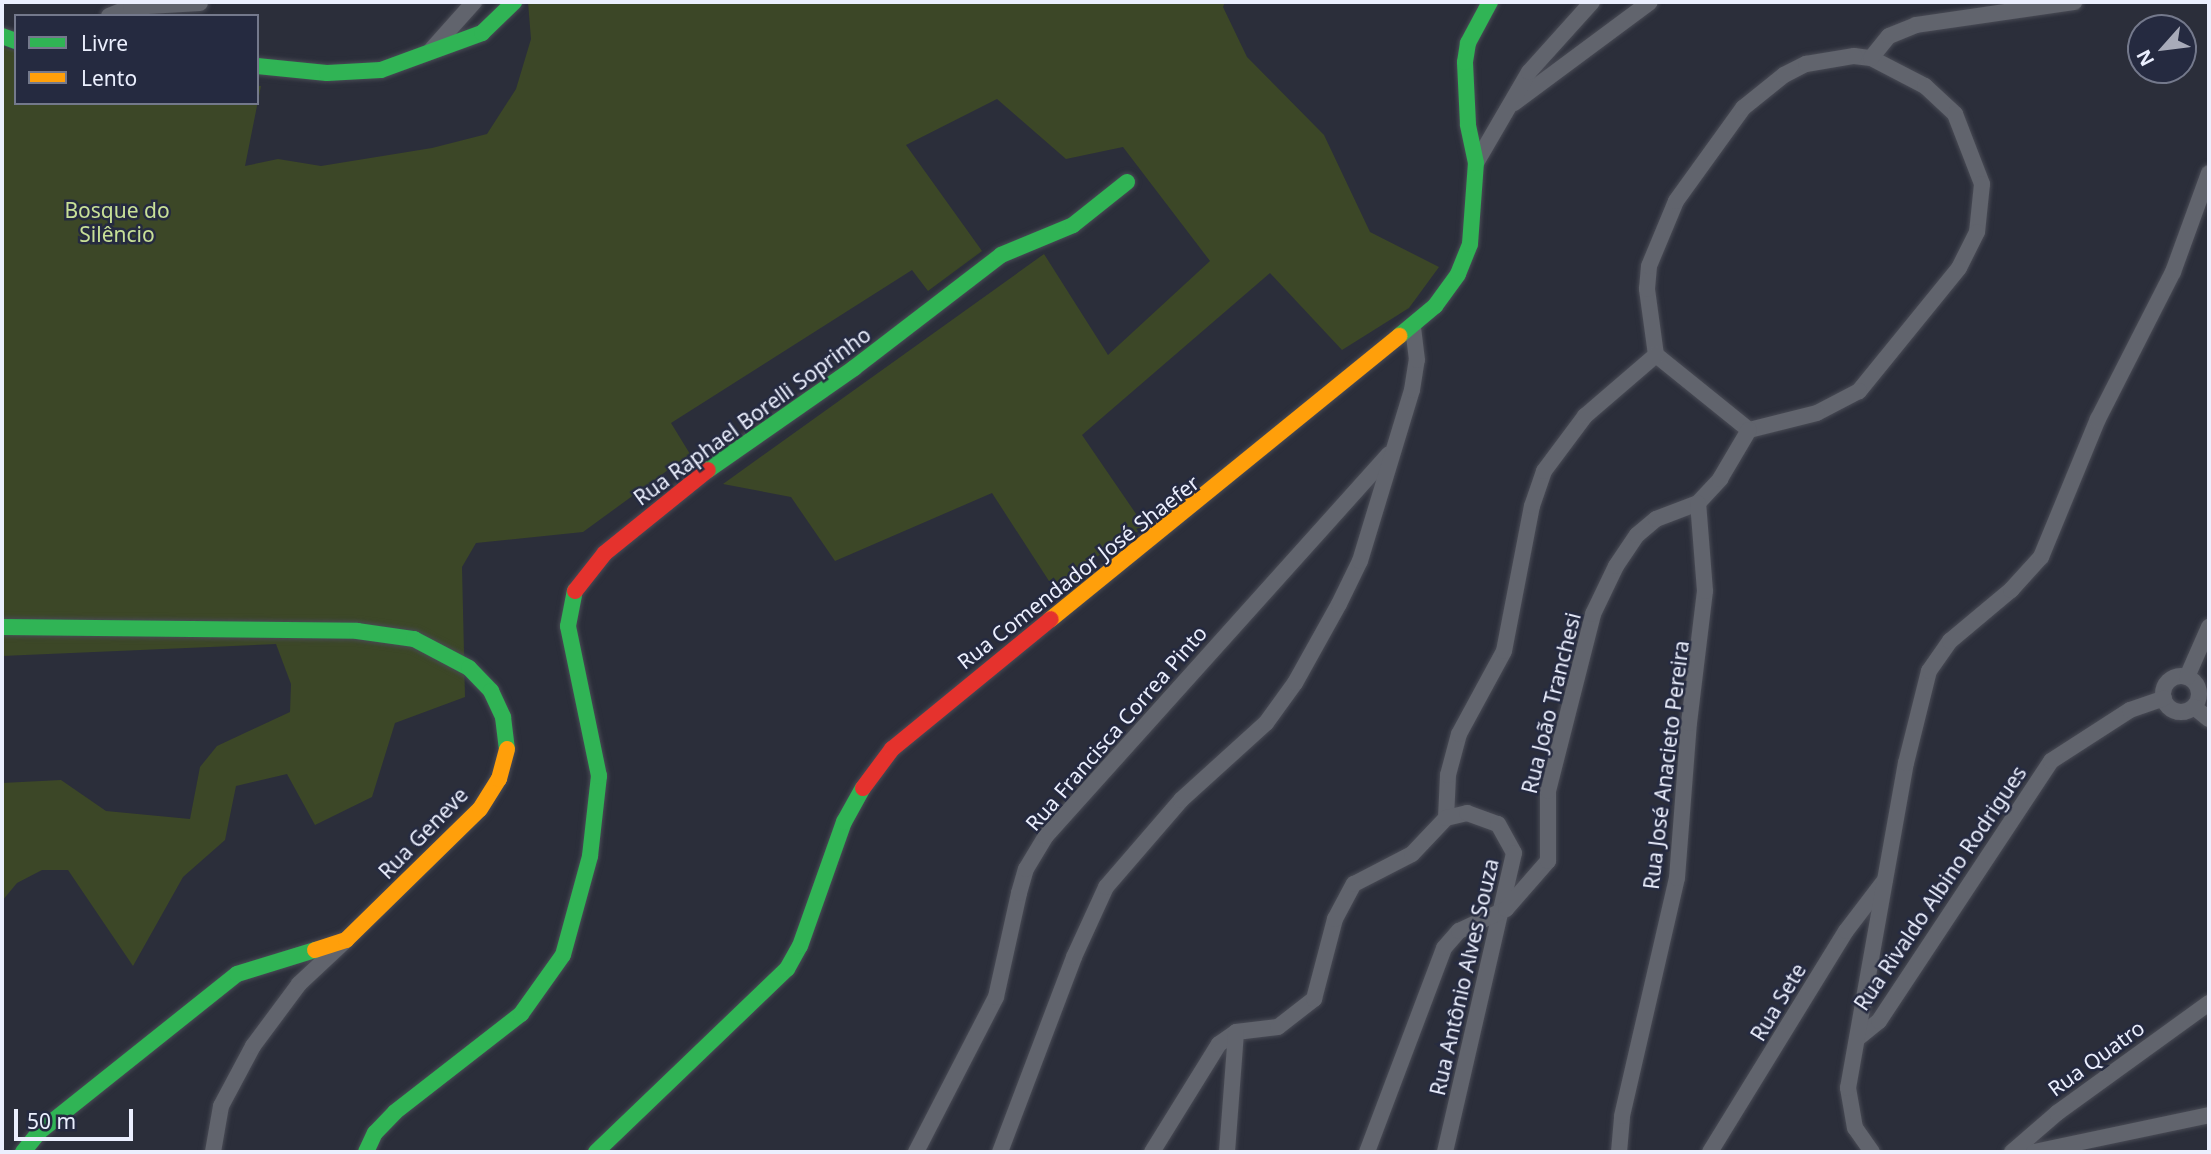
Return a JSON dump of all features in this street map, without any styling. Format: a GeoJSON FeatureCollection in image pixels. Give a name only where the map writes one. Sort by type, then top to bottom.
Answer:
{"type":"FeatureCollection","features":[{"type":"Feature","properties":{"kind":"street"},"geometry":{"type":"LineString","coordinates":[[425,56],[474,2]]}},
{"type":"Feature","properties":{"kind":"street"},"geometry":{"type":"LineString","coordinates":[[259,66],[340,72],[380,70],[425,56],[482,33],[514,2]]}},
{"type":"Feature","properties":{"kind":"street","name":"Rua Comendador José Shaefer"},"geometry":{"type":"LineString","coordinates":[[596,1152],[787,969],[800,946],[844,822],[875,766],[892,749],[1220,486],[1354,370],[1413,329],[1449,289],[1470,244],[1476,163],[1468,124],[1465,62],[1468,43],[1490,2]]}},
{"type":"Feature","properties":{"kind":"street"},"geometry":{"type":"LineString","coordinates":[[1476,163],[1542,53],[1592,2]]}},
{"type":"Feature","properties":{"kind":"street"},"geometry":{"type":"LineString","coordinates":[[1511,105],[1650,2]]}},
{"type":"Feature","properties":{"kind":"street"},"geometry":{"type":"LineString","coordinates":[[1871,58],[1889,36],[1916,25],[2074,2]]}},
{"type":"Feature","properties":{"kind":"street"},"geometry":{"type":"LineString","coordinates":[[114,14],[131,7],[200,3]]}},
{"type":"Feature","properties":{"kind":"street"},"geometry":{"type":"LineString","coordinates":[[1871,58],[1925,86],[1955,114],[1982,184],[1977,232],[1959,268],[1859,391],[1817,412],[1749,430],[1656,355],[1647,289],[1649,266],[1676,201],[1743,108],[1784,75],[1830,59],[1871,58]]}},
{"type":"Feature","properties":{"kind":"street"},"geometry":{"type":"LineString","coordinates":[[1872,1152],[1850,1113],[1849,1088],[1906,764],[1929,671],[1950,641],[2011,590],[2041,557],[2098,419],[2173,272],[2209,173]]}},
{"type":"Feature","properties":{"kind":"street","name":"Rua Raphael Borelli Soprinho"},"geometry":{"type":"LineString","coordinates":[[366,1152],[375,1133],[395,1112],[521,1014],[563,955],[590,856],[599,776],[568,626],[570,601],[580,582],[605,553],[690,483],[854,368],[1000,255],[1073,225],[1127,182]]}},
{"type":"Feature","properties":{"kind":"street"},"geometry":{"type":"LineString","coordinates":[[1000,1152],[1094,906],[1139,846],[1266,723],[1295,683],[1360,561],[1416,375],[1413,329]]}},
{"type":"Feature","properties":{"kind":"street"},"geometry":{"type":"LineString","coordinates":[[1152,1152],[1212,1052],[1236,1032],[1278,1027],[1300,1013],[1321,985],[1343,897],[1354,884],[1412,854],[1446,818],[1448,775],[1459,734],[1504,651],[1544,471],[1585,416],[1656,355]]}},
{"type":"Feature","properties":{"kind":"street","name":"Rua João Tranchesi"},"geometry":{"type":"LineString","coordinates":[[1367,1152],[1382,1121],[1434,967],[1460,931],[1499,914],[1526,890],[1548,861],[1548,791],[1593,614],[1616,566],[1637,535],[1656,519],[1698,503],[1720,479],[1749,430]]}},
{"type":"Feature","properties":{"kind":"street","name":"Rua Francisca Correa Pinto"},"geometry":{"type":"LineString","coordinates":[[916,1152],[996,997],[1022,881],[1045,836],[1391,452]]}},
{"type":"Feature","properties":{"kind":"street","name":"Rua José Anacieto Pereira"},"geometry":{"type":"LineString","coordinates":[[1619,1152],[1622,1116],[1677,878],[1689,723],[1706,592],[1698,503]]}},
{"type":"Feature","properties":{"kind":"street","name":"Rua Geneve"},"geometry":{"type":"LineString","coordinates":[[2,627],[358,631],[414,639],[469,668],[491,691],[503,717],[507,751],[499,779],[480,809],[346,940],[237,974],[39,1132],[23,1152]]}},
{"type":"Feature","properties":{"kind":"street"},"geometry":{"type":"LineString","coordinates":[[2188,677],[2209,627]]}},
{"type":"Feature","properties":{"kind":"street"},"geometry":{"type":"LineString","coordinates":[[2188,677],[2167,683],[2164,698],[2174,711],[2194,707],[2209,719]]}},
{"type":"Feature","properties":{"kind":"street"},"geometry":{"type":"LineString","coordinates":[[2188,677],[2199,690],[2194,707]]}},
{"type":"Feature","properties":{"kind":"street","name":"Rua Rivaldo Albino Rodrigues"},"geometry":{"type":"LineString","coordinates":[[1858,1038],[1879,1021],[2051,761],[2130,710],[2164,698]]}},
{"type":"Feature","properties":{"kind":"street","name":"Rua Antônio Alves Souza"},"geometry":{"type":"LineString","coordinates":[[1445,1152],[1514,853],[1508,836],[1490,819],[1467,813],[1446,818]]}},
{"type":"Feature","properties":{"kind":"street","name":"Rua Sete"},"geometry":{"type":"LineString","coordinates":[[1710,1152],[1846,932],[1887,878]]}},
{"type":"Feature","properties":{"kind":"street"},"geometry":{"type":"LineString","coordinates":[[213,1152],[220,1106],[253,1046],[299,984],[346,940]]}},
{"type":"Feature","properties":{"kind":"street","name":"Rua Quatro"},"geometry":{"type":"LineString","coordinates":[[2012,1152],[2057,1113],[2209,1003]]}},
{"type":"Feature","properties":{"kind":"street"},"geometry":{"type":"LineString","coordinates":[[1227,1152],[1236,1032]]}},
{"type":"Feature","properties":{"kind":"street"},"geometry":{"type":"LineString","coordinates":[[2034,1152],[2209,1115]]}},
{"type":"Feature","properties":{"kind":"green space","name":"Bosque do Silêncio"},"geometry":{"type":"Polygon","coordinates":[[[528,2],[1225,2],[1223,7],[1247,57],[1324,135],[1370,232],[1439,267],[1409,308],[1342,350],[1270,273],[1082,435],[1145,527],[1090,561],[1060,598],[992,493],[835,561],[791,497],[723,484],[1044,254],[1108,355],[1210,261],[1123,147],[1066,159],[997,99],[906,145],[982,251],[928,291],[912,270],[671,423],[690,454],[583,532],[476,543],[462,567],[465,697],[395,723],[372,797],[315,825],[287,774],[236,786],[225,840],[183,877],[133,966],[68,870],[42,870],[17,883],[2,901],[2,783],[61,780],[106,811],[190,819],[200,767],[217,746],[290,712],[291,684],[276,644],[2,656],[2,47],[14,50],[14,105],[257,105],[245,166],[278,159],[321,166],[432,148],[487,134],[516,89],[531,39],[528,2]]]}},
{"type":"Feature","properties":{"kind":"traffic: fast"},"geometry":{"type":"LineString","coordinates":[[259,66],[327,73],[381,70],[482,33],[514,2]]}},
{"type":"Feature","properties":{"kind":"traffic: fast"},"geometry":{"type":"LineString","coordinates":[[1399,336],[1435,306],[1458,274],[1470,244],[1476,163],[1468,124],[1465,62],[1468,43],[1490,2]]}},
{"type":"Feature","properties":{"kind":"traffic: fast"},"geometry":{"type":"LineString","coordinates":[[2,36],[14,40]]}},
{"type":"Feature","properties":{"kind":"traffic: fast"},"geometry":{"type":"LineString","coordinates":[[708,470],[854,368],[1001,255],[1073,225],[1127,182]]}},
{"type":"Feature","properties":{"kind":"traffic: fast"},"geometry":{"type":"LineString","coordinates":[[366,1152],[375,1133],[395,1112],[521,1014],[563,955],[590,856],[599,776],[568,626],[575,591]]}},
{"type":"Feature","properties":{"kind":"traffic: fast"},"geometry":{"type":"LineString","coordinates":[[2,627],[357,631],[414,639],[469,668],[491,691],[503,717],[507,749]]}},
{"type":"Feature","properties":{"kind":"traffic: fast"},"geometry":{"type":"LineString","coordinates":[[596,1152],[787,969],[800,946],[844,822],[863,788]]}},
{"type":"Feature","properties":{"kind":"traffic: fast"},"geometry":{"type":"LineString","coordinates":[[23,1152],[39,1132],[237,974],[315,950]]}},
{"type":"Feature","properties":{"kind":"traffic: slow"},"geometry":{"type":"LineString","coordinates":[[1051,619],[1399,336]]}},
{"type":"Feature","properties":{"kind":"traffic: slow"},"geometry":{"type":"LineString","coordinates":[[315,950],[346,940],[480,809],[499,779],[507,749]]}},
{"type":"Feature","properties":{"kind":"traffic: jam"},"geometry":{"type":"LineString","coordinates":[[575,591],[605,553],[708,470]]}},
{"type":"Feature","properties":{"kind":"traffic: jam"},"geometry":{"type":"LineString","coordinates":[[863,788],[892,749],[1051,619]]}}]}
